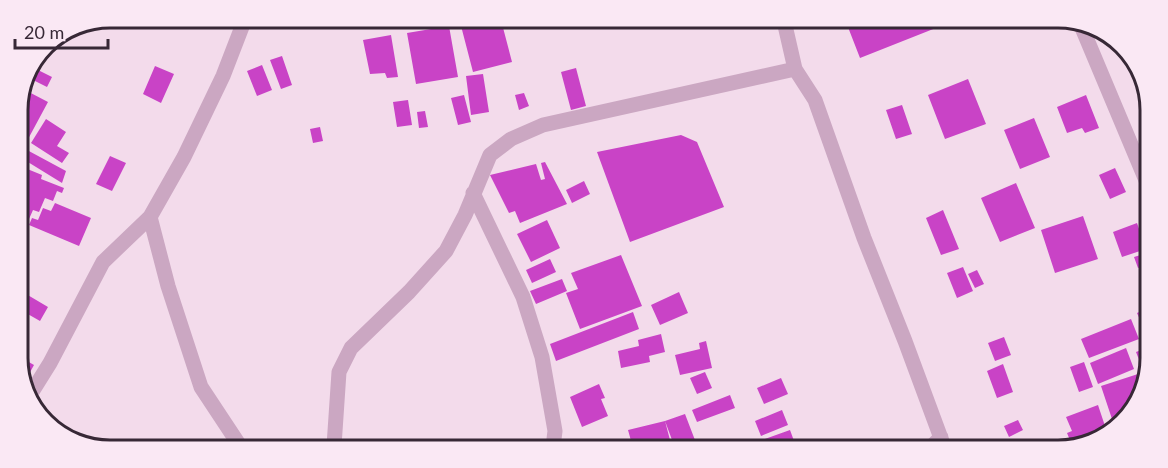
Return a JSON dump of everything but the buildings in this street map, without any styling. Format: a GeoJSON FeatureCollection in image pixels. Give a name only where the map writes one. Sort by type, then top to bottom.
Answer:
{"type":"FeatureCollection","features":[{"type":"Feature","properties":{"kind":"street"},"geometry":{"type":"LineString","coordinates":[[35,388],[103,262],[150,217],[184,157],[223,76],[241,29]]}},
{"type":"Feature","properties":{"kind":"street"},"geometry":{"type":"LineString","coordinates":[[786,29],[795,69],[815,100],[864,238],[942,439]]}},
{"type":"Feature","properties":{"kind":"street"},"geometry":{"type":"LineString","coordinates":[[1084,33],[1140,166]]}},
{"type":"Feature","properties":{"kind":"street"},"geometry":{"type":"LineString","coordinates":[[334,440],[339,372],[351,348],[409,292],[446,251],[465,215],[490,155],[511,139],[543,124],[795,69]]}},
{"type":"Feature","properties":{"kind":"street"},"geometry":{"type":"LineString","coordinates":[[473,193],[523,297],[542,357],[555,431],[554,440]]}},
{"type":"Feature","properties":{"kind":"street"},"geometry":{"type":"LineString","coordinates":[[150,217],[168,286],[201,387],[236,440]]}}]}
